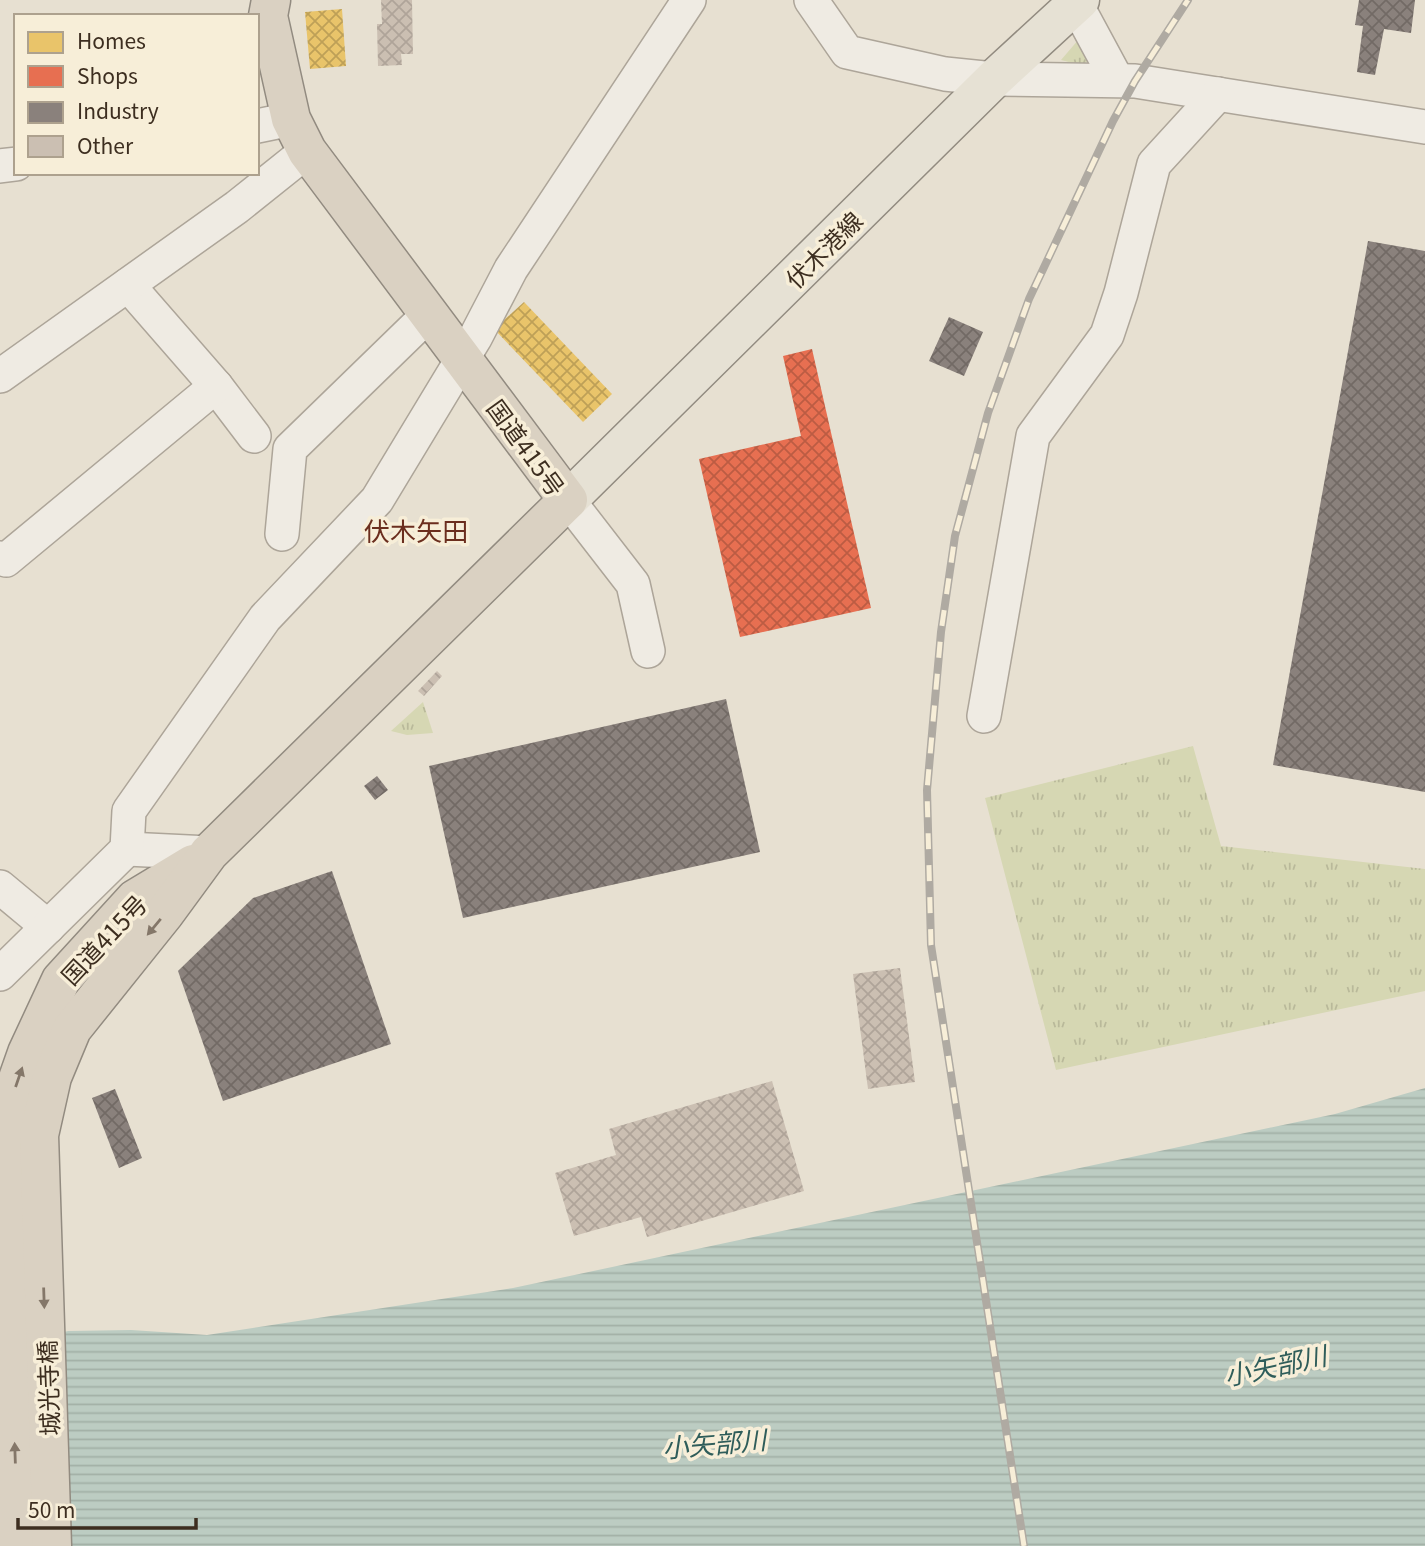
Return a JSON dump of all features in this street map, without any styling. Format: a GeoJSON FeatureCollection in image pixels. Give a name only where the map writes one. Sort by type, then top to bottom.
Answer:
{"type":"FeatureCollection","features":[{"type":"Feature","properties":{"kind":"highway","name":"国道415号"},"geometry":{"type":"LineString","coordinates":[[24,1223],[15,1141],[52,1077],[72,1029],[166,913],[209,853],[568,500],[430,313],[285,132],[268,16],[271,0]]}},
{"type":"Feature","properties":{"kind":"highway","name":"城光寺橋"},"geometry":{"type":"LineString","coordinates":[[18,1546],[24,1223]]}},
{"type":"Feature","properties":{"kind":"highway","name":"城光寺橋"},"geometry":{"type":"LineString","coordinates":[[24,1223],[52,1546]]}},
{"type":"Feature","properties":{"kind":"main road","name":"伏木港線"},"geometry":{"type":"LineString","coordinates":[[568,500],[994,79],[1078,2]]}},
{"type":"Feature","properties":{"kind":"street"},"geometry":{"type":"LineString","coordinates":[[0,974],[127,849],[129,811],[265,618],[377,500],[463,359],[511,269],[689,0]]}},
{"type":"Feature","properties":{"kind":"street"},"geometry":{"type":"LineString","coordinates":[[811,0],[846,52],[945,74],[994,79],[1117,80],[1425,127]]}},
{"type":"Feature","properties":{"kind":"street"},"geometry":{"type":"LineString","coordinates":[[1078,2],[1117,80]]}},
{"type":"Feature","properties":{"kind":"street"},"geometry":{"type":"LineString","coordinates":[[984,716],[1032,436],[1107,335],[1121,293],[1154,164],[1206,93]]}},
{"type":"Feature","properties":{"kind":"street"},"geometry":{"type":"LineString","coordinates":[[259,173],[285,132]]}},
{"type":"Feature","properties":{"kind":"street"},"geometry":{"type":"LineString","coordinates":[[0,376],[237,207],[257,175]]}},
{"type":"Feature","properties":{"kind":"street"},"geometry":{"type":"LineString","coordinates":[[128,285],[216,386],[254,436]]}},
{"type":"Feature","properties":{"kind":"street"},"geometry":{"type":"LineString","coordinates":[[282,534],[290,449],[430,313]]}},
{"type":"Feature","properties":{"kind":"street"},"geometry":{"type":"LineString","coordinates":[[0,558],[6,560],[216,386]]}},
{"type":"Feature","properties":{"kind":"street"},"geometry":{"type":"LineString","coordinates":[[568,500],[633,584],[648,651]]}},
{"type":"Feature","properties":{"kind":"street"},"geometry":{"type":"LineString","coordinates":[[127,849],[209,853]]}},
{"type":"Feature","properties":{"kind":"street"},"geometry":{"type":"LineString","coordinates":[[0,887],[48,927]]}},
{"type":"Feature","properties":{"kind":"green space"},"geometry":{"type":"Polygon","coordinates":[[[1079,39],[1089,58],[1084,66],[1061,60],[1079,39]]]}},
{"type":"Feature","properties":{"kind":"green space"},"geometry":{"type":"Polygon","coordinates":[[[423,702],[433,733],[407,735],[391,731],[423,702]]]}},
{"type":"Feature","properties":{"kind":"green space"},"geometry":{"type":"Polygon","coordinates":[[[1193,746],[1221,846],[1425,869],[1425,991],[1056,1070],[985,798],[1193,746]]]}},
{"type":"Feature","properties":{"kind":"water","name":"小矢部川"},"geometry":{"type":"Polygon","coordinates":[[[1425,1088],[1425,1546],[0,1546],[0,1348],[68,1331],[131,1330],[207,1335],[513,1288],[1335,1114],[1425,1088]]]}},
{"type":"Feature","properties":{"kind":"building: Homes"},"geometry":{"type":"Polygon","coordinates":[[[342,9],[346,66],[310,69],[305,12],[342,9]]]}},
{"type":"Feature","properties":{"kind":"building: Homes"},"geometry":{"type":"Polygon","coordinates":[[[524,302],[612,394],[583,422],[494,329],[524,302]]]}},
{"type":"Feature","properties":{"kind":"building: Shops"},"geometry":{"type":"Polygon","coordinates":[[[812,349],[871,608],[740,637],[699,459],[801,436],[783,356],[812,349]]]}},
{"type":"Feature","properties":{"kind":"building: Industry"},"geometry":{"type":"Polygon","coordinates":[[[1359,0],[1415,0],[1411,33],[1384,29],[1375,75],[1357,72],[1363,26],[1355,25],[1359,0]]]}},
{"type":"Feature","properties":{"kind":"building: Industry"},"geometry":{"type":"Polygon","coordinates":[[[1368,241],[1425,251],[1425,792],[1273,765],[1368,241]]]}},
{"type":"Feature","properties":{"kind":"building: Industry"},"geometry":{"type":"Polygon","coordinates":[[[949,317],[983,332],[964,376],[929,361],[949,317]]]}},
{"type":"Feature","properties":{"kind":"building: Industry"},"geometry":{"type":"Polygon","coordinates":[[[726,699],[760,852],[463,918],[429,766],[726,699]]]}},
{"type":"Feature","properties":{"kind":"building: Industry"},"geometry":{"type":"Polygon","coordinates":[[[377,776],[388,790],[375,800],[364,786],[377,776]]]}},
{"type":"Feature","properties":{"kind":"building: Industry"},"geometry":{"type":"Polygon","coordinates":[[[332,871],[391,1044],[223,1101],[178,971],[253,898],[332,871]]]}},
{"type":"Feature","properties":{"kind":"building: Industry"},"geometry":{"type":"Polygon","coordinates":[[[115,1089],[142,1158],[119,1168],[92,1098],[115,1089]]]}},
{"type":"Feature","properties":{"kind":"building: Other"},"geometry":{"type":"Polygon","coordinates":[[[381,0],[412,0],[413,54],[401,54],[402,65],[378,66],[377,24],[382,24],[381,0]]]}},
{"type":"Feature","properties":{"kind":"building: Other"},"geometry":{"type":"Polygon","coordinates":[[[437,671],[442,676],[424,696],[418,691],[437,671]]]}},
{"type":"Feature","properties":{"kind":"building: Other"},"geometry":{"type":"Polygon","coordinates":[[[900,968],[915,1082],[868,1089],[853,974],[900,968]]]}},
{"type":"Feature","properties":{"kind":"building: Other"},"geometry":{"type":"Polygon","coordinates":[[[772,1081],[804,1191],[647,1237],[641,1217],[574,1236],[555,1173],[616,1155],[609,1129],[772,1081]]]}},
{"type":"Feature","properties":{"kind":"railway"},"geometry":{"type":"LineString","coordinates":[[1024,1546],[931,945],[927,790],[941,632],[955,536],[988,413],[1029,299],[1113,121],[1135,81],[1188,0]]}},
{"type":"Feature","properties":{"kind":"district","name":"伏木矢田"},"geometry":{"type":"Point","coordinates":[416,529]}}]}
